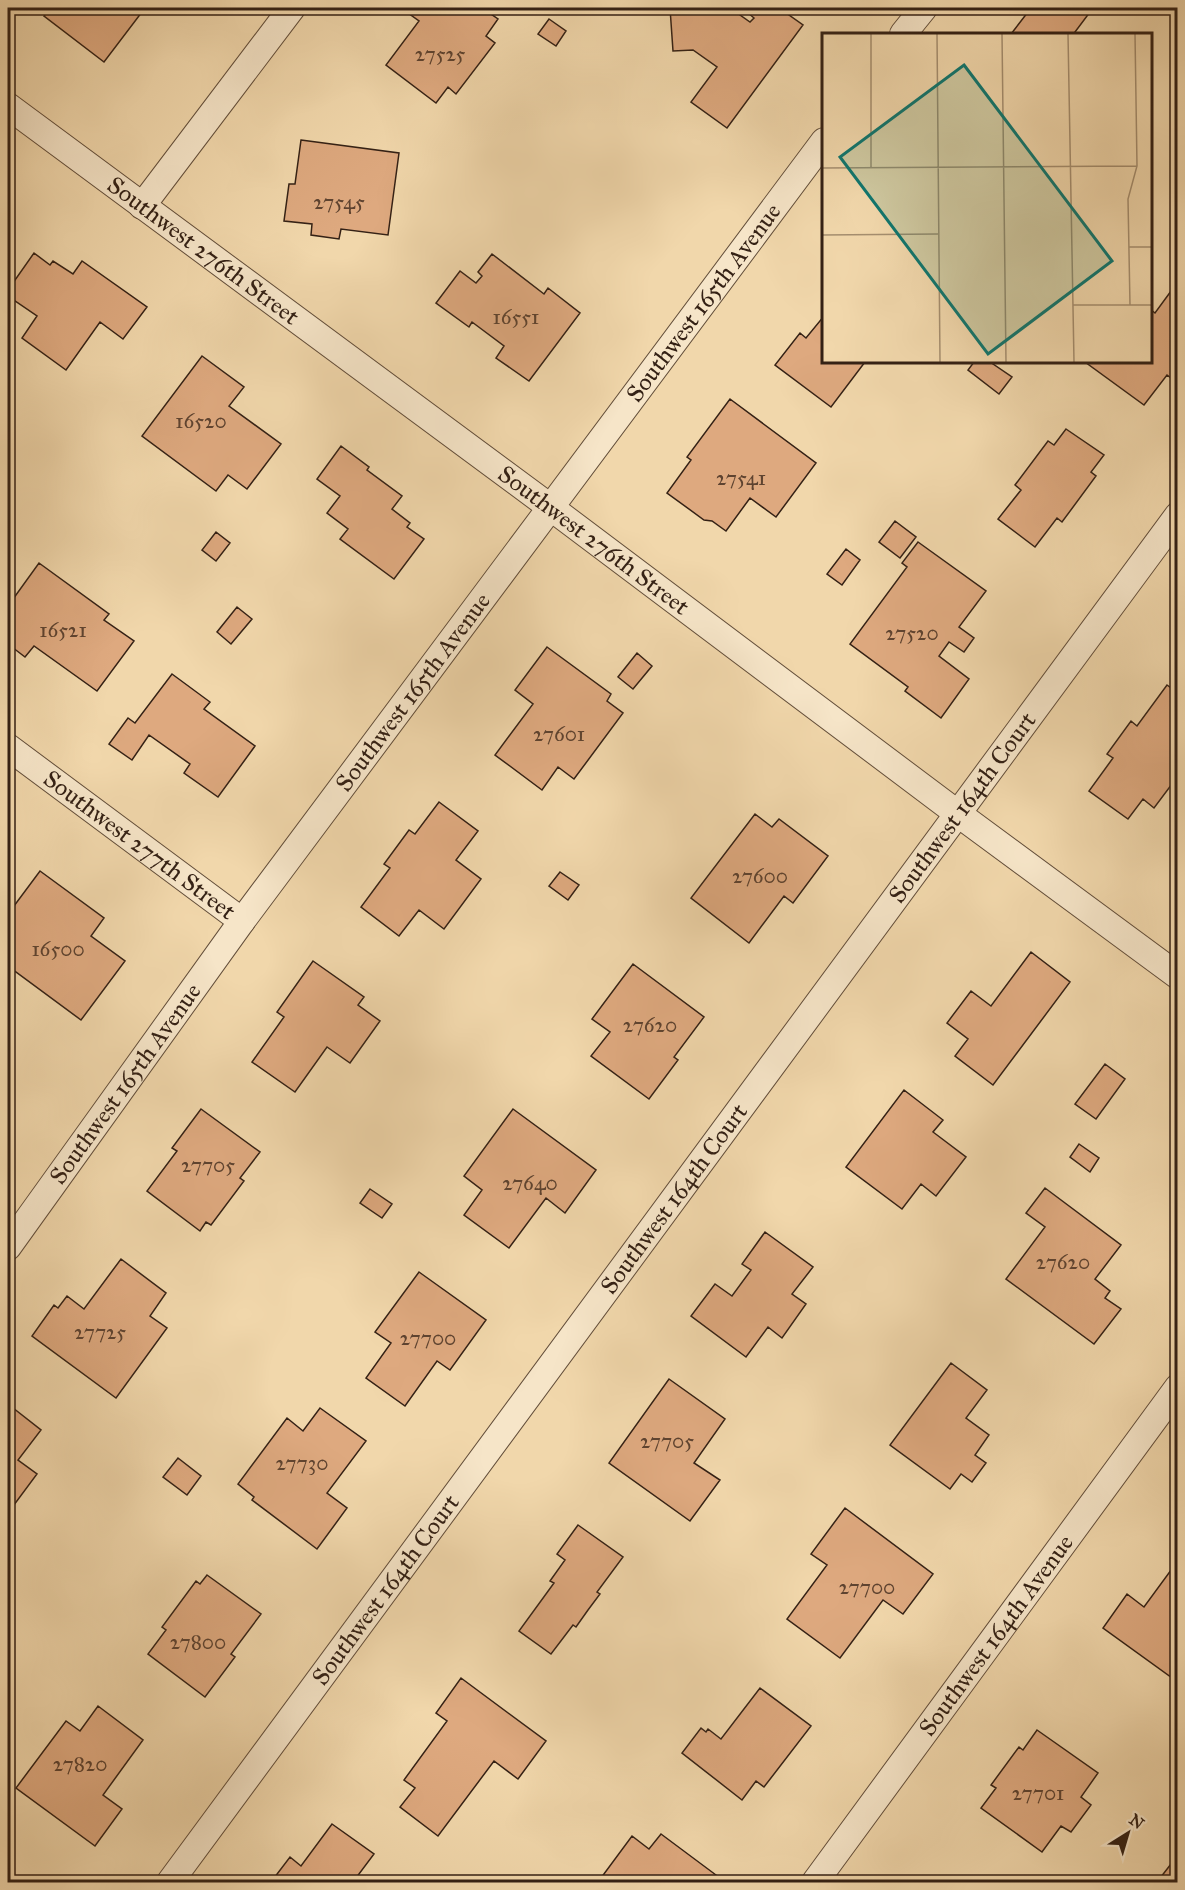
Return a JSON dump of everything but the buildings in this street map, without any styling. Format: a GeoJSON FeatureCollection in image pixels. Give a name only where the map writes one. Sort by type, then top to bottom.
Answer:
{"type":"FeatureCollection","features":[{"type":"Feature","properties":{"kind":"street"},"geometry":{"type":"LineString","coordinates":[[142,206],[292,8]]}},
{"type":"Feature","properties":{"kind":"street"},"geometry":{"type":"LineString","coordinates":[[904,33],[924,8]]}},
{"type":"Feature","properties":{"kind":"street","name":"Southwest 276th Street"},"geometry":{"type":"LineString","coordinates":[[8,106],[1178,976]]}},
{"type":"Feature","properties":{"kind":"street","name":"Southwest 165th Avenue"},"geometry":{"type":"LineString","coordinates":[[8,1247],[242,921],[822,144]]}},
{"type":"Feature","properties":{"kind":"street","name":"Southwest 164th Court"},"geometry":{"type":"LineString","coordinates":[[170,1882],[1178,515]]}},
{"type":"Feature","properties":{"kind":"street","name":"Southwest 277th Street"},"geometry":{"type":"LineString","coordinates":[[8,747],[242,921]]}},
{"type":"Feature","properties":{"kind":"street","name":"Southwest 164th Avenue"},"geometry":{"type":"LineString","coordinates":[[815,1882],[1178,1387]]}}]}
